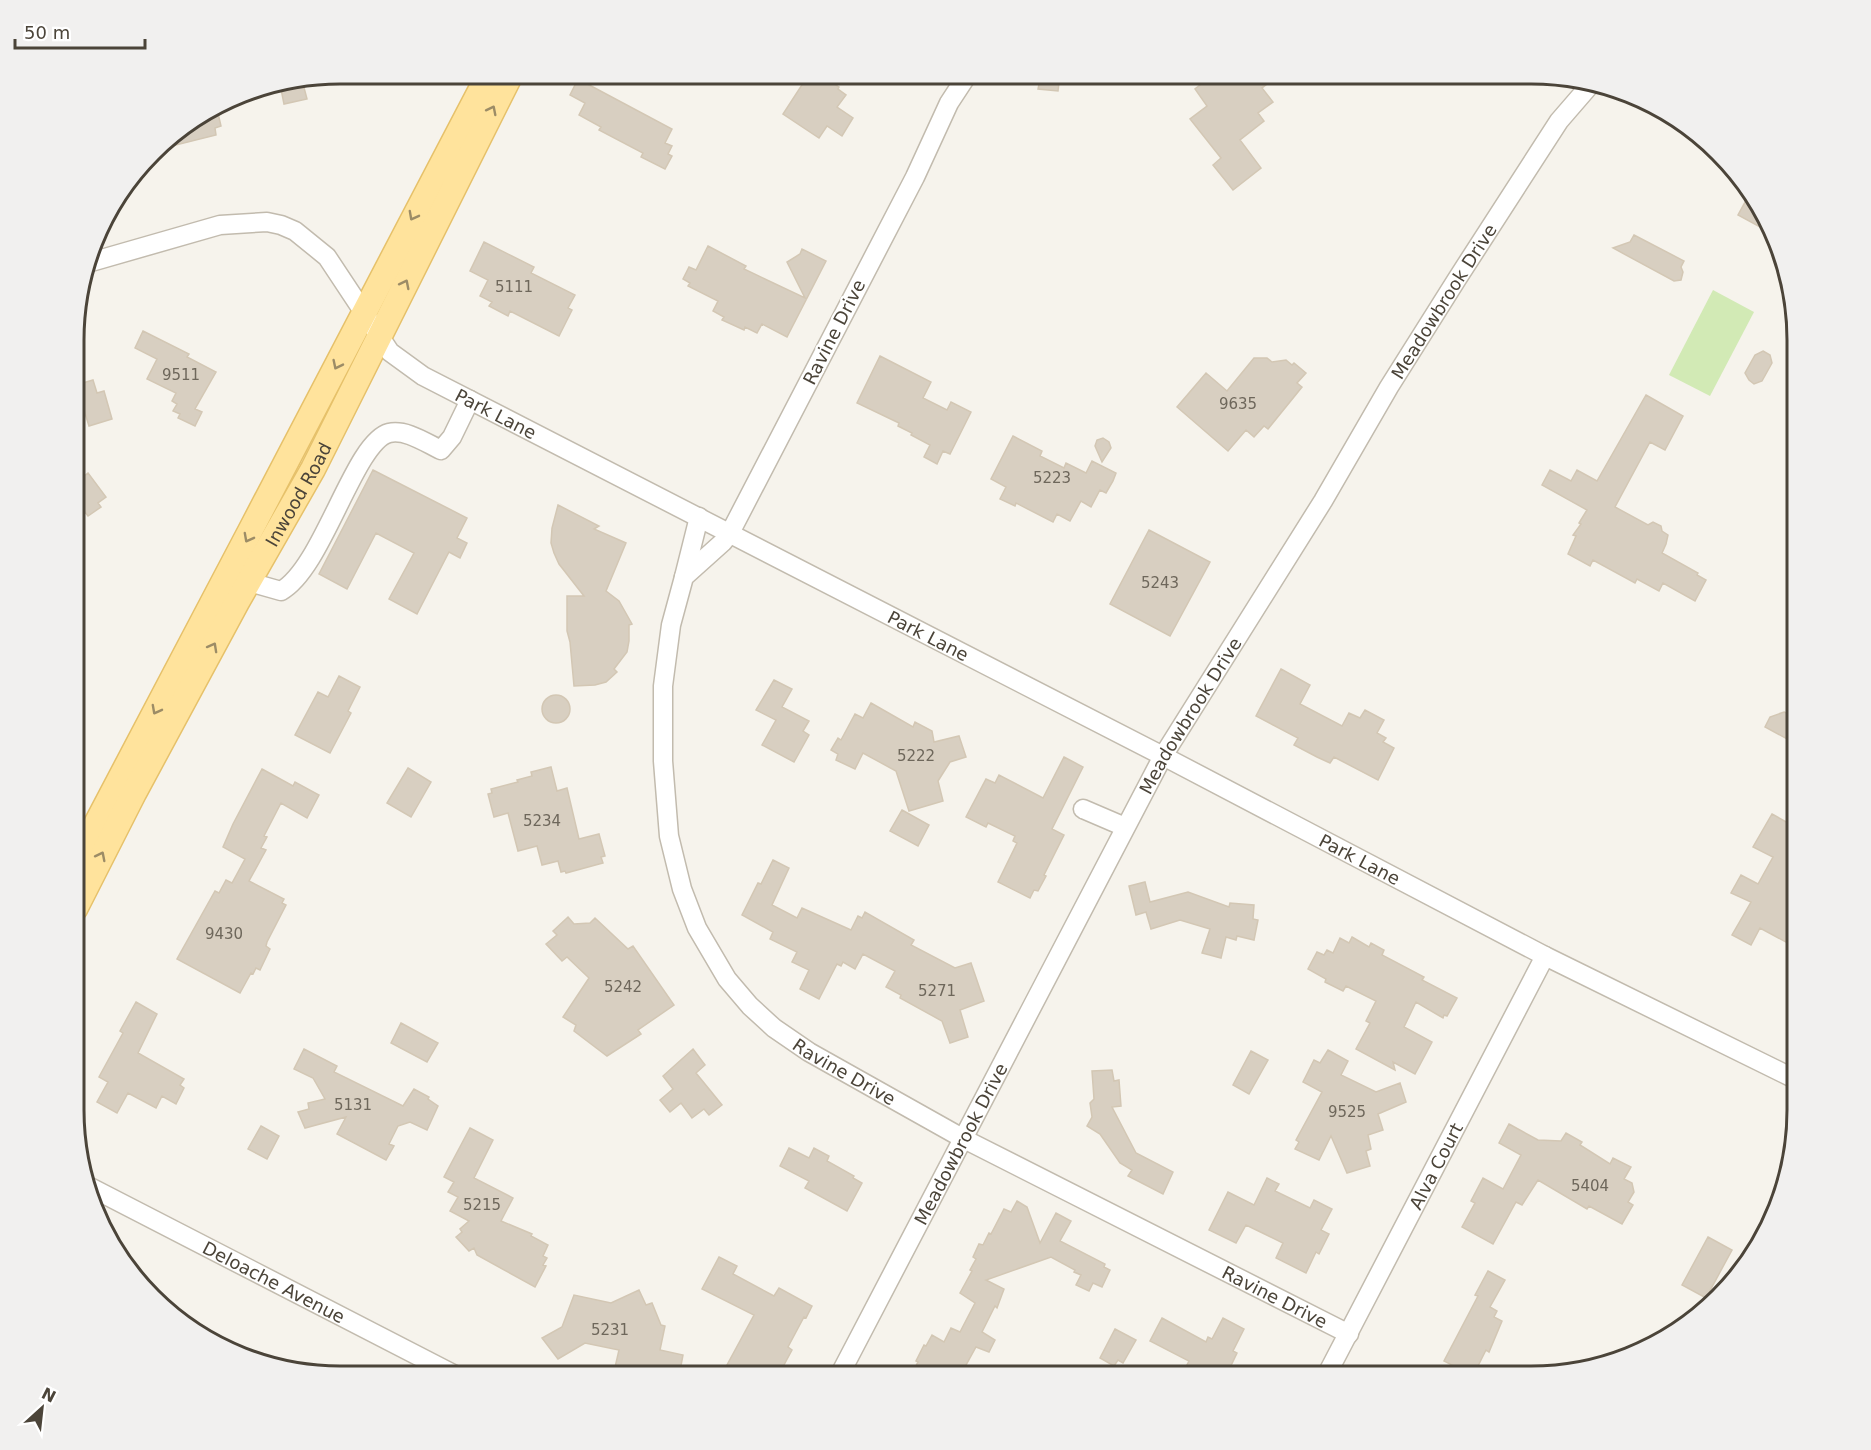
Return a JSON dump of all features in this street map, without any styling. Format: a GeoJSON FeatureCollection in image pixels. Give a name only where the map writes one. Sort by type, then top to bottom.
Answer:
{"type":"FeatureCollection","features":[{"type":"Feature","properties":{"kind":"main road","name":"Inwood Road"},"geometry":{"type":"LineString","coordinates":[[235,593],[363,312],[484,84]]}},
{"type":"Feature","properties":{"kind":"main road","name":"Inwood Road"},"geometry":{"type":"LineString","coordinates":[[84,850],[125,789],[235,593],[313,469],[506,84]]}},
{"type":"Feature","properties":{"kind":"main road","name":"Inwood Road"},"geometry":{"type":"LineString","coordinates":[[84,887],[125,789]]}},
{"type":"Feature","properties":{"kind":"street","name":"Ravine Drive"},"geometry":{"type":"LineString","coordinates":[[684,577],[730,533],[962,84]]}},
{"type":"Feature","properties":{"kind":"street","name":"Meadowbrook Drive"},"geometry":{"type":"LineString","coordinates":[[844,1366],[1163,756],[1323,501],[1389,387],[1457,279],[1559,121],[1586,90]]}},
{"type":"Feature","properties":{"kind":"street","name":"Park Lane"},"geometry":{"type":"LineString","coordinates":[[97,260],[220,225],[267,222],[295,231],[327,257],[379,337],[390,352],[405,364],[470,400],[1163,756],[1545,956],[1787,1075]]}},
{"type":"Feature","properties":{"kind":"street"},"geometry":{"type":"LineString","coordinates":[[235,593],[281,591],[289,587],[303,571],[371,446],[380,437],[391,433],[406,434],[441,450],[452,437],[470,400]]}},
{"type":"Feature","properties":{"kind":"street","name":"Ravine Drive"},"geometry":{"type":"LineString","coordinates":[[699,517],[671,625],[663,686],[663,761],[669,836],[681,889],[697,928],[727,979],[750,1006],[774,1028],[809,1052],[964,1139],[1349,1334]]}},
{"type":"Feature","properties":{"kind":"street"},"geometry":{"type":"LineString","coordinates":[[1083,809],[1125,827]]}},
{"type":"Feature","properties":{"kind":"street","name":"Alva Court"},"geometry":{"type":"LineString","coordinates":[[1331,1366],[1545,956]]}},
{"type":"Feature","properties":{"kind":"street","name":"Deloache Avenue"},"geometry":{"type":"LineString","coordinates":[[98,1191],[438,1366]]}},
{"type":"Feature","properties":{"kind":"green space"},"geometry":{"type":"Polygon","coordinates":[[[1713,290],[1754,312],[1710,396],[1669,375],[1713,290]]]}},
{"type":"Feature","properties":{"kind":"building"},"geometry":{"type":"Polygon","coordinates":[[[576,84],[587,84],[672,129],[665,143],[672,146],[668,154],[672,156],[665,169],[641,157],[643,153],[599,130],[601,127],[579,115],[585,103],[570,95],[576,84]]]}},
{"type":"Feature","properties":{"kind":"building"},"geometry":{"type":"Polygon","coordinates":[[[802,84],[834,84],[846,95],[837,107],[853,118],[842,136],[827,126],[819,138],[783,114],[802,84]]]}},
{"type":"Feature","properties":{"kind":"building"},"geometry":{"type":"Polygon","coordinates":[[[1039,84],[1059,84],[1058,91],[1038,89],[1039,84]]]}},
{"type":"Feature","properties":{"kind":"building"},"geometry":{"type":"Polygon","coordinates":[[[1201,84],[1267,84],[1262,88],[1273,102],[1258,113],[1264,121],[1240,140],[1261,168],[1233,190],[1213,165],[1221,158],[1190,119],[1207,106],[1195,89],[1201,84]]]}},
{"type":"Feature","properties":{"kind":"building"},"geometry":{"type":"Polygon","coordinates":[[[304,87],[307,99],[284,104],[281,91],[304,87]]]}},
{"type":"Feature","properties":{"kind":"building"},"geometry":{"type":"Polygon","coordinates":[[[218,115],[221,126],[215,128],[216,135],[174,146],[218,115]]]}},
{"type":"Feature","properties":{"kind":"building"},"geometry":{"type":"Polygon","coordinates":[[[1746,201],[1761,228],[1738,215],[1746,201]]]}},
{"type":"Feature","properties":{"kind":"building"},"geometry":{"type":"Polygon","coordinates":[[[1634,235],[1684,261],[1681,267],[1683,272],[1681,280],[1674,281],[1613,248],[1630,242],[1634,235]]]}},
{"type":"Feature","properties":{"kind":"building"},"geometry":{"type":"Polygon","coordinates":[[[484,242],[534,267],[531,273],[575,295],[568,308],[572,310],[559,336],[510,311],[508,316],[489,306],[492,302],[480,296],[488,280],[470,271],[484,242]]]}},
{"type":"Feature","properties":{"kind":"building"},"geometry":{"type":"Polygon","coordinates":[[[708,246],[746,266],[744,269],[805,298],[787,262],[800,254],[802,249],[826,261],[787,337],[762,324],[757,333],[722,320],[724,317],[713,311],[718,301],[688,286],[690,283],[683,279],[689,267],[696,270],[708,246]]]}},
{"type":"Feature","properties":{"kind":"building"},"geometry":{"type":"Polygon","coordinates":[[[143,331],[189,354],[187,357],[216,372],[195,409],[202,412],[195,426],[178,418],[180,414],[173,411],[177,404],[172,401],[176,393],[147,379],[157,359],[135,348],[143,331]]]}},
{"type":"Feature","properties":{"kind":"building"},"geometry":{"type":"Polygon","coordinates":[[[1763,351],[1770,355],[1772,363],[1762,381],[1754,384],[1745,373],[1755,355],[1763,351]]]}},
{"type":"Feature","properties":{"kind":"building"},"geometry":{"type":"Polygon","coordinates":[[[880,356],[931,382],[923,398],[947,410],[951,402],[971,412],[950,454],[943,451],[937,464],[924,457],[930,445],[898,426],[899,423],[857,403],[880,356]]]}},
{"type":"Feature","properties":{"kind":"building"},"geometry":{"type":"Polygon","coordinates":[[[1254,358],[1267,358],[1272,362],[1286,360],[1292,365],[1294,363],[1306,373],[1297,383],[1302,387],[1268,429],[1264,426],[1254,437],[1246,430],[1228,451],[1177,407],[1206,373],[1227,391],[1254,358]]]}},
{"type":"Feature","properties":{"kind":"building"},"geometry":{"type":"Polygon","coordinates":[[[93,380],[97,393],[104,391],[112,419],[89,426],[84,410],[84,383],[93,380]]]}},
{"type":"Feature","properties":{"kind":"building"},"geometry":{"type":"Polygon","coordinates":[[[1646,395],[1683,416],[1665,450],[1650,442],[1615,507],[1648,525],[1653,522],[1661,526],[1662,531],[1668,535],[1662,553],[1706,580],[1695,601],[1663,583],[1659,591],[1637,579],[1635,583],[1593,560],[1590,566],[1568,554],[1576,536],[1573,535],[1587,510],[1542,485],[1550,470],[1571,481],[1577,470],[1597,481],[1646,395]]]}},
{"type":"Feature","properties":{"kind":"building"},"geometry":{"type":"Polygon","coordinates":[[[1013,436],[1042,451],[1040,456],[1064,468],[1066,463],[1086,473],[1092,461],[1116,473],[1113,481],[1106,493],[1100,490],[1091,507],[1081,501],[1070,521],[1057,514],[1053,522],[1016,503],[1015,506],[1000,499],[1006,487],[991,479],[1013,436]]]}},
{"type":"Feature","properties":{"kind":"building"},"geometry":{"type":"Polygon","coordinates":[[[1103,438],[1109,442],[1111,448],[1102,462],[1095,446],[1097,440],[1103,438]]]}},
{"type":"Feature","properties":{"kind":"building"},"geometry":{"type":"Polygon","coordinates":[[[373,470],[467,518],[457,538],[467,543],[460,558],[449,552],[417,614],[389,599],[414,553],[376,533],[347,589],[319,574],[373,470]]]}},
{"type":"Feature","properties":{"kind":"building"},"geometry":{"type":"Polygon","coordinates":[[[88,473],[106,497],[98,503],[101,507],[88,516],[84,513],[84,476],[88,473]]]}},
{"type":"Feature","properties":{"kind":"building"},"geometry":{"type":"Polygon","coordinates":[[[558,505],[599,526],[594,529],[626,543],[606,591],[619,601],[632,624],[629,625],[627,652],[614,669],[617,672],[606,682],[595,685],[574,686],[567,631],[567,596],[584,596],[559,564],[551,543],[558,505]]]}},
{"type":"Feature","properties":{"kind":"building"},"geometry":{"type":"Polygon","coordinates":[[[1149,530],[1210,562],[1170,636],[1110,604],[1149,530]]]}},
{"type":"Feature","properties":{"kind":"building"},"geometry":{"type":"Polygon","coordinates":[[[1281,669],[1310,685],[1300,704],[1342,726],[1349,713],[1360,718],[1365,710],[1384,720],[1377,733],[1386,738],[1383,742],[1394,748],[1378,780],[1334,757],[1330,763],[1294,745],[1298,738],[1256,716],[1281,669]]]}},
{"type":"Feature","properties":{"kind":"building"},"geometry":{"type":"Polygon","coordinates":[[[339,676],[360,687],[348,711],[351,713],[330,753],[295,735],[318,692],[328,697],[339,676]]]}},
{"type":"Feature","properties":{"kind":"building"},"geometry":{"type":"Polygon","coordinates":[[[774,680],[792,689],[782,707],[809,721],[803,731],[809,735],[794,762],[762,745],[776,720],[756,710],[774,680]]]}},
{"type":"Feature","properties":{"kind":"building"},"geometry":{"type":"Polygon","coordinates":[[[556,695],[566,699],[570,709],[566,719],[556,723],[546,719],[542,709],[546,699],[556,695]]]}},
{"type":"Feature","properties":{"kind":"building"},"geometry":{"type":"Polygon","coordinates":[[[871,703],[913,727],[915,722],[932,731],[934,742],[959,736],[966,757],[950,762],[938,781],[943,801],[909,811],[896,771],[863,753],[855,769],[836,760],[838,754],[831,750],[838,738],[841,740],[855,714],[863,718],[871,703]]]}},
{"type":"Feature","properties":{"kind":"building"},"geometry":{"type":"Polygon","coordinates":[[[1784,712],[1787,713],[1787,739],[1765,727],[1770,717],[1784,712]]]}},
{"type":"Feature","properties":{"kind":"building"},"geometry":{"type":"Polygon","coordinates":[[[1064,757],[1083,767],[1052,829],[1064,835],[1038,891],[1034,890],[1030,898],[998,882],[1017,843],[1013,841],[1015,836],[988,823],[986,827],[966,817],[986,779],[995,783],[999,775],[1043,798],[1064,757]]]}},
{"type":"Feature","properties":{"kind":"building"},"geometry":{"type":"Polygon","coordinates":[[[551,767],[557,791],[567,788],[579,839],[599,834],[605,856],[601,857],[603,863],[566,873],[561,872],[558,861],[542,865],[537,846],[518,851],[508,813],[494,817],[488,794],[492,793],[491,789],[518,782],[517,780],[532,776],[531,772],[551,767]]]}},
{"type":"Feature","properties":{"kind":"building"},"geometry":{"type":"Polygon","coordinates":[[[408,768],[431,782],[411,817],[387,803],[408,768]]]}},
{"type":"Feature","properties":{"kind":"building"},"geometry":{"type":"Polygon","coordinates":[[[262,769],[293,786],[295,782],[319,795],[307,818],[281,803],[264,836],[267,837],[261,848],[266,850],[249,881],[284,899],[282,903],[286,905],[267,942],[266,946],[270,949],[260,970],[256,968],[253,974],[251,973],[240,993],[177,959],[215,891],[219,893],[226,880],[232,883],[245,859],[223,847],[262,769]]]}},
{"type":"Feature","properties":{"kind":"building"},"geometry":{"type":"Polygon","coordinates":[[[902,810],[929,825],[918,846],[890,831],[902,810]]]}},
{"type":"Feature","properties":{"kind":"building"},"geometry":{"type":"Polygon","coordinates":[[[1772,814],[1787,822],[1787,943],[1760,928],[1751,945],[1732,935],[1751,902],[1731,893],[1741,875],[1758,884],[1773,857],[1753,847],[1772,814]]]}},
{"type":"Feature","properties":{"kind":"building"},"geometry":{"type":"Polygon","coordinates":[[[773,860],[789,868],[772,905],[797,918],[802,908],[851,930],[858,916],[862,918],[865,912],[914,940],[911,945],[955,968],[971,963],[984,1001],[960,1010],[968,1037],[950,1043],[942,1021],[900,998],[901,995],[886,987],[895,971],[863,954],[855,969],[843,962],[841,966],[837,964],[819,999],[800,989],[809,970],[792,962],[797,952],[770,939],[773,932],[742,915],[773,860]]]}},
{"type":"Feature","properties":{"kind":"building"},"geometry":{"type":"Polygon","coordinates":[[[1145,882],[1150,902],[1188,892],[1229,907],[1230,903],[1254,905],[1253,919],[1258,920],[1254,940],[1237,936],[1236,940],[1226,937],[1221,958],[1202,953],[1210,929],[1180,920],[1151,929],[1146,912],[1136,915],[1129,886],[1145,882]]]}},
{"type":"Feature","properties":{"kind":"building"},"geometry":{"type":"Polygon","coordinates":[[[568,917],[574,924],[590,923],[595,918],[628,949],[633,946],[674,1005],[638,1030],[641,1034],[607,1056],[574,1031],[576,1025],[563,1017],[589,978],[567,957],[562,961],[546,944],[557,935],[553,931],[568,917]]]}},
{"type":"Feature","properties":{"kind":"building"},"geometry":{"type":"Polygon","coordinates":[[[1352,937],[1369,947],[1371,943],[1384,950],[1382,955],[1424,977],[1422,980],[1457,998],[1447,1016],[1444,1015],[1443,1018],[1416,1002],[1404,1027],[1432,1042],[1415,1074],[1393,1062],[1395,1070],[1356,1049],[1370,1023],[1366,1021],[1376,1001],[1346,986],[1343,991],[1325,982],[1326,979],[1308,969],[1317,952],[1324,955],[1327,950],[1333,953],[1340,938],[1349,943],[1352,937]]]}},
{"type":"Feature","properties":{"kind":"building"},"geometry":{"type":"Polygon","coordinates":[[[136,1002],[157,1014],[138,1053],[184,1079],[180,1085],[184,1088],[176,1104],[162,1096],[156,1108],[128,1093],[117,1113],[97,1102],[108,1082],[99,1077],[123,1033],[120,1031],[136,1002]]]}},
{"type":"Feature","properties":{"kind":"building"},"geometry":{"type":"Polygon","coordinates":[[[401,1023],[438,1043],[427,1062],[391,1043],[401,1023]]]}},
{"type":"Feature","properties":{"kind":"building"},"geometry":{"type":"Polygon","coordinates":[[[304,1049],[337,1066],[334,1072],[403,1106],[414,1089],[429,1097],[428,1099],[438,1106],[427,1130],[410,1122],[398,1126],[389,1144],[394,1146],[386,1160],[337,1134],[346,1117],[305,1128],[298,1112],[309,1109],[308,1103],[325,1099],[313,1078],[294,1069],[304,1049]]]}},
{"type":"Feature","properties":{"kind":"building"},"geometry":{"type":"Polygon","coordinates":[[[693,1049],[705,1065],[696,1073],[722,1105],[709,1115],[704,1109],[692,1118],[681,1103],[670,1112],[660,1100],[673,1089],[663,1076],[693,1049]]]}},
{"type":"Feature","properties":{"kind":"building"},"geometry":{"type":"Polygon","coordinates":[[[1328,1050],[1348,1061],[1341,1075],[1376,1092],[1400,1083],[1406,1102],[1378,1114],[1383,1130],[1368,1135],[1371,1149],[1366,1151],[1370,1166],[1347,1173],[1331,1136],[1319,1160],[1295,1149],[1299,1142],[1296,1140],[1322,1092],[1303,1082],[1314,1060],[1320,1063],[1328,1050]]]}},
{"type":"Feature","properties":{"kind":"building"},"geometry":{"type":"Polygon","coordinates":[[[1251,1051],[1268,1060],[1249,1094],[1233,1085],[1251,1051]]]}},
{"type":"Feature","properties":{"kind":"building"},"geometry":{"type":"Polygon","coordinates":[[[1112,1070],[1114,1081],[1119,1080],[1121,1106],[1112,1107],[1136,1153],[1173,1172],[1163,1194],[1128,1176],[1132,1170],[1120,1163],[1100,1134],[1087,1126],[1092,1117],[1090,1103],[1094,1099],[1092,1071],[1112,1070]]]}},
{"type":"Feature","properties":{"kind":"building"},"geometry":{"type":"Polygon","coordinates":[[[1509,1124],[1538,1140],[1561,1141],[1566,1133],[1582,1142],[1580,1145],[1610,1164],[1613,1158],[1631,1167],[1624,1179],[1632,1183],[1634,1192],[1628,1202],[1633,1205],[1622,1224],[1589,1206],[1587,1209],[1538,1180],[1522,1205],[1516,1202],[1493,1244],[1462,1227],[1475,1203],[1471,1201],[1483,1178],[1503,1189],[1521,1155],[1499,1143],[1509,1124]]]}},
{"type":"Feature","properties":{"kind":"building"},"geometry":{"type":"Polygon","coordinates":[[[261,1126],[279,1136],[267,1159],[248,1149],[261,1126]]]}},
{"type":"Feature","properties":{"kind":"building"},"geometry":{"type":"Polygon","coordinates":[[[470,1128],[493,1140],[474,1178],[513,1198],[501,1221],[532,1234],[531,1236],[548,1245],[543,1256],[547,1258],[543,1265],[546,1266],[535,1287],[477,1255],[474,1248],[469,1251],[456,1237],[462,1232],[460,1229],[469,1221],[450,1211],[458,1197],[448,1192],[454,1182],[444,1177],[470,1128]]]}},
{"type":"Feature","properties":{"kind":"building"},"geometry":{"type":"Polygon","coordinates":[[[789,1148],[809,1158],[814,1148],[829,1156],[827,1161],[862,1183],[847,1211],[805,1188],[809,1181],[780,1166],[789,1148]]]}},
{"type":"Feature","properties":{"kind":"building"},"geometry":{"type":"Polygon","coordinates":[[[1267,1178],[1279,1184],[1275,1191],[1310,1208],[1314,1200],[1332,1209],[1321,1230],[1329,1234],[1319,1254],[1316,1252],[1306,1273],[1276,1258],[1283,1243],[1246,1225],[1236,1243],[1209,1230],[1228,1192],[1254,1205],[1267,1178]]]}},
{"type":"Feature","properties":{"kind":"building"},"geometry":{"type":"Polygon","coordinates":[[[1017,1201],[1027,1207],[1040,1243],[1056,1213],[1071,1221],[1060,1241],[1105,1264],[1104,1267],[1110,1270],[1102,1287],[1093,1283],[1089,1291],[1076,1285],[1081,1275],[1051,1257],[986,1280],[1004,1289],[997,1308],[995,1306],[982,1332],[995,1340],[989,1352],[976,1347],[966,1366],[916,1366],[924,1345],[926,1346],[932,1335],[944,1342],[951,1328],[960,1332],[975,1303],[960,1293],[972,1271],[970,1270],[976,1259],[973,1257],[979,1244],[983,1245],[989,1233],[991,1234],[1004,1209],[1011,1212],[1017,1201]]]}},
{"type":"Feature","properties":{"kind":"building"},"geometry":{"type":"Polygon","coordinates":[[[1708,1237],[1732,1250],[1705,1297],[1682,1285],[1708,1237]]]}},
{"type":"Feature","properties":{"kind":"building"},"geometry":{"type":"Polygon","coordinates":[[[719,1257],[737,1266],[733,1274],[774,1296],[779,1288],[812,1306],[788,1347],[792,1350],[783,1366],[726,1366],[754,1315],[702,1289],[719,1257]]]}},
{"type":"Feature","properties":{"kind":"building"},"geometry":{"type":"Polygon","coordinates":[[[1488,1271],[1505,1280],[1490,1307],[1497,1311],[1494,1317],[1502,1321],[1489,1352],[1486,1350],[1478,1366],[1454,1366],[1444,1361],[1478,1296],[1475,1295],[1488,1271]]]}},
{"type":"Feature","properties":{"kind":"building"},"geometry":{"type":"Polygon","coordinates":[[[639,1290],[646,1305],[652,1303],[661,1325],[665,1326],[660,1350],[683,1355],[681,1366],[615,1366],[619,1350],[585,1343],[558,1359],[542,1338],[562,1327],[574,1295],[611,1303],[639,1290]]]}},
{"type":"Feature","properties":{"kind":"building"},"geometry":{"type":"Polygon","coordinates":[[[1162,1318],[1206,1342],[1208,1337],[1212,1339],[1223,1318],[1244,1329],[1233,1351],[1237,1353],[1231,1366],[1186,1366],[1189,1361],[1150,1341],[1162,1318]]]}},
{"type":"Feature","properties":{"kind":"building"},"geometry":{"type":"Polygon","coordinates":[[[1115,1329],[1136,1340],[1123,1363],[1118,1360],[1114,1366],[1100,1358],[1115,1329]]]}}]}
